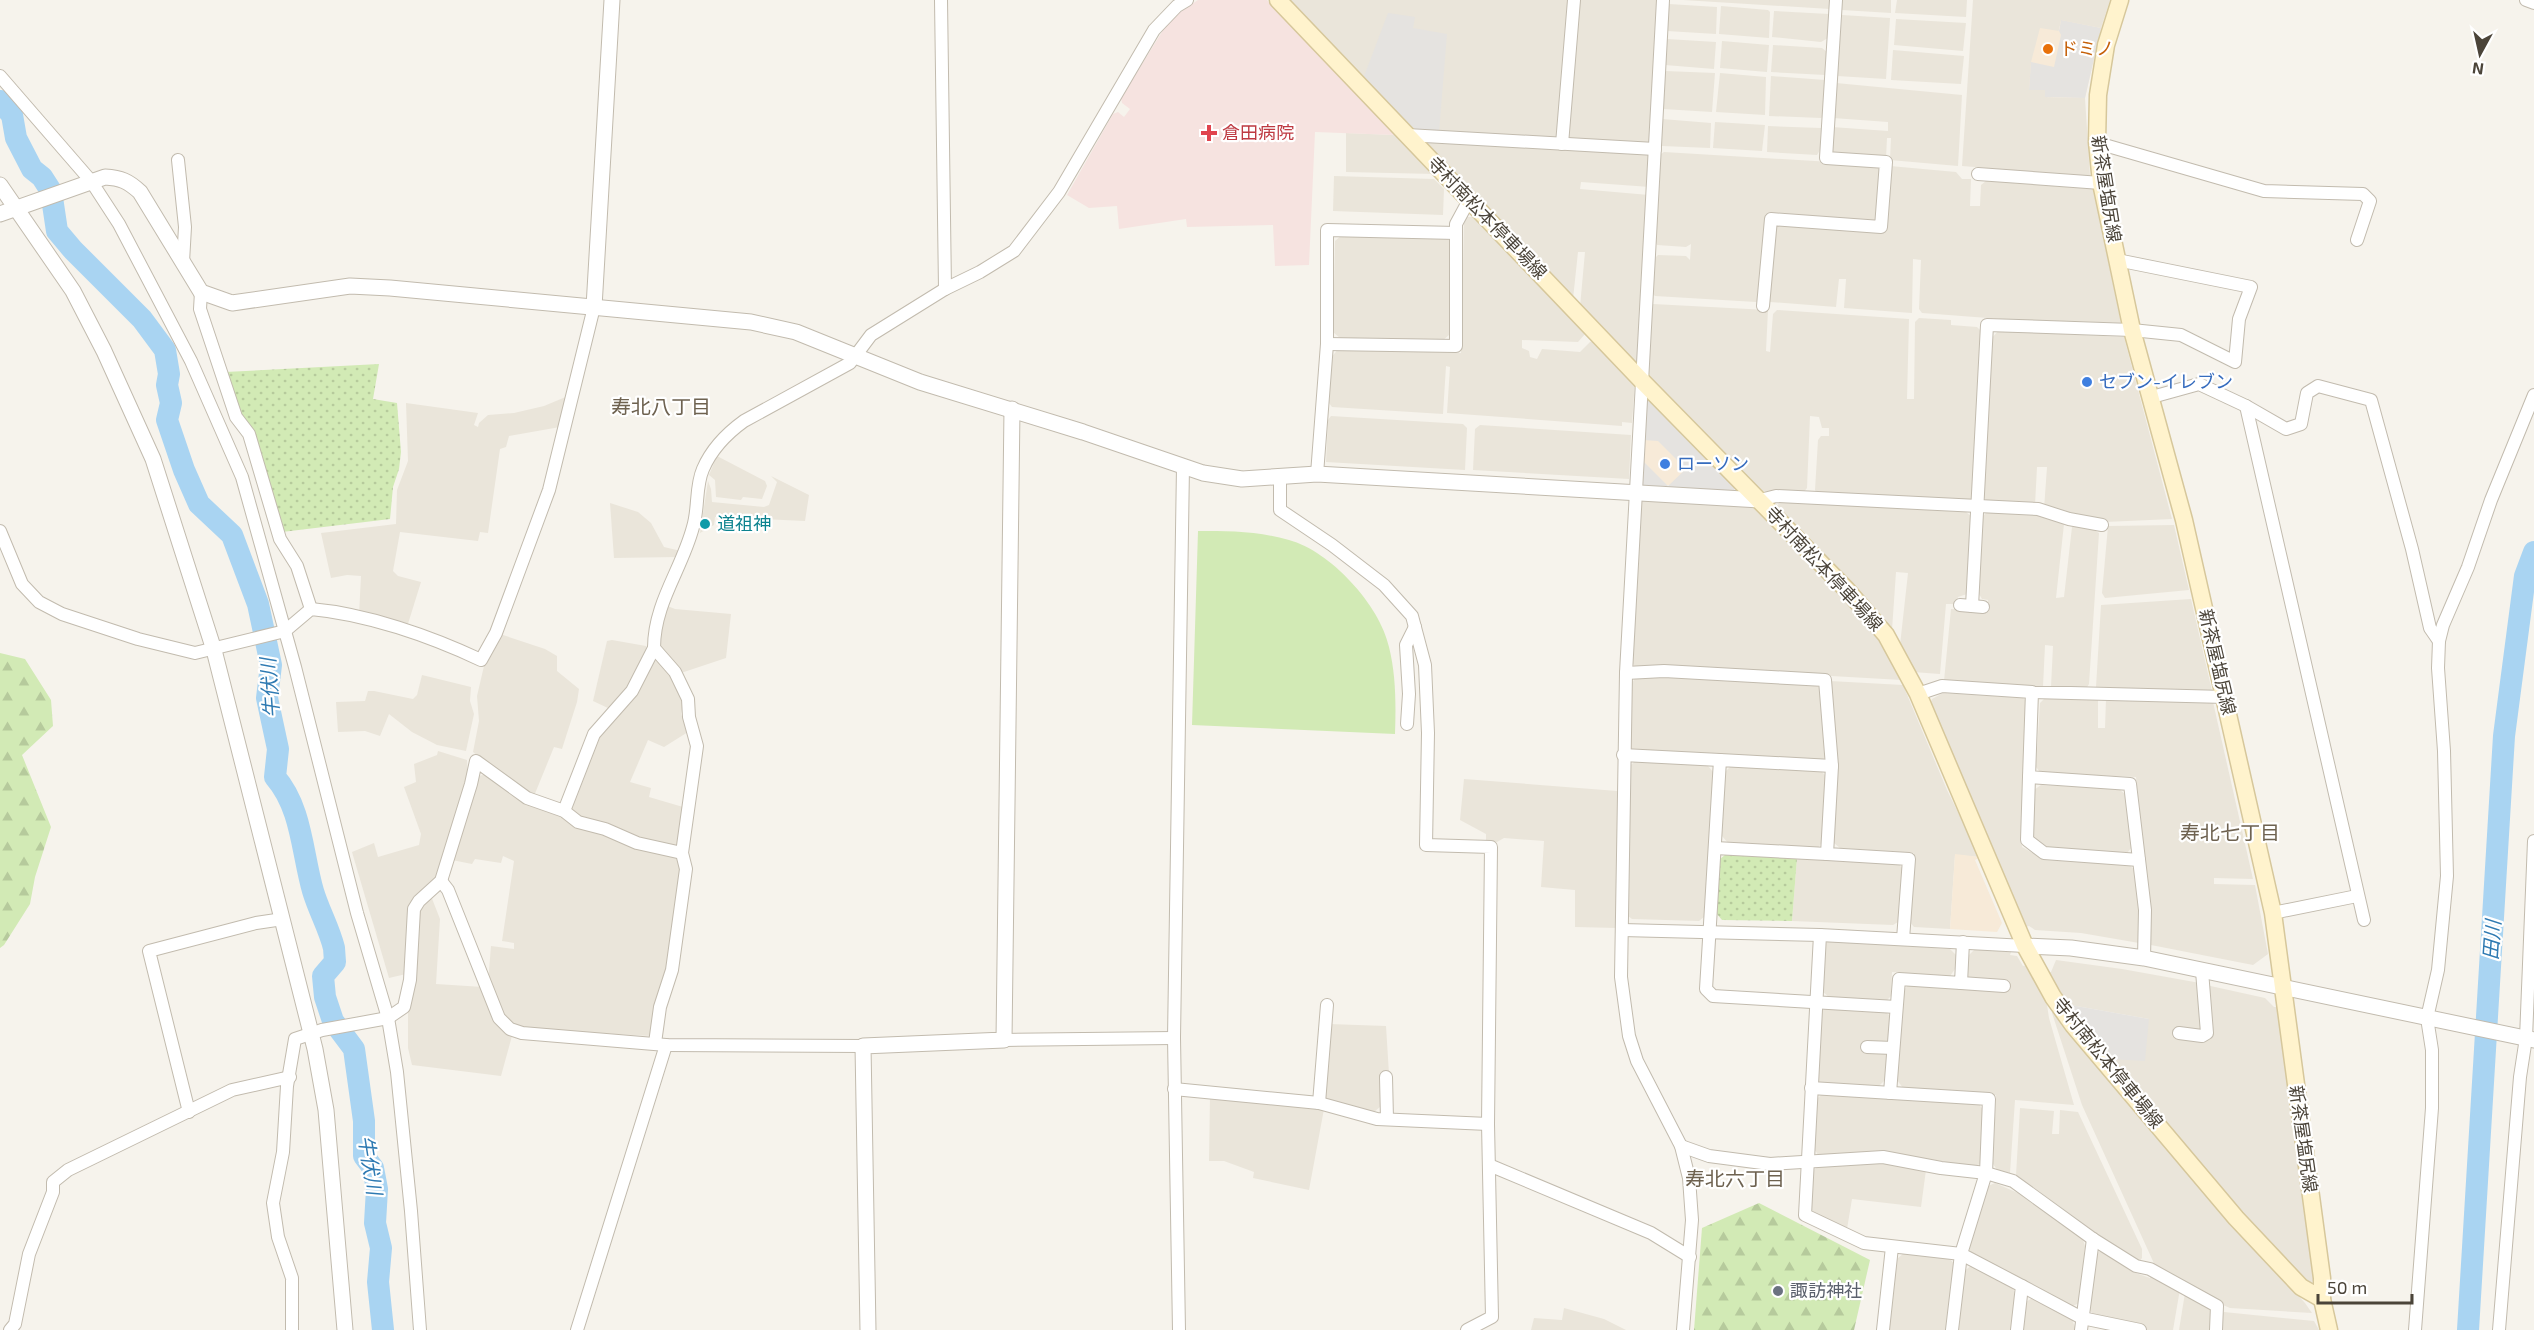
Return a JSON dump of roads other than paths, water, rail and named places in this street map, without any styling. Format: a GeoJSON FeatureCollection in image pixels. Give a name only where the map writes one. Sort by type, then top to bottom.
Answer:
{"type":"FeatureCollection","features":[{"type":"Feature","properties":{"kind":"main road","name":"寺村南松本停車場線"},"geometry":{"type":"LineString","coordinates":[[1278,0],[1641,380],[1847,590],[1886,635],[1918,694],[2025,946],[2053,997],[2073,1025],[2236,1218],[2301,1287],[2322,1299]]}},
{"type":"Feature","properties":{"kind":"main road","name":"新茶屋塩尻線"},"geometry":{"type":"LineString","coordinates":[[2120,0],[2106,45],[2101,73],[2097,112],[2097,146],[2101,183],[2132,330],[2184,520],[2273,913],[2322,1278],[2322,1299],[2329,1330]]}},
{"type":"Feature","properties":{"kind":"street"},"geometry":{"type":"LineString","coordinates":[[0,531],[22,584],[39,602],[62,614],[138,639],[195,653],[285,631],[311,609],[330,610],[435,638],[481,660],[496,633],[549,490],[594,307],[612,0]]}},
{"type":"Feature","properties":{"kind":"street"},"geometry":{"type":"LineString","coordinates":[[940,0],[945,289]]}},
{"type":"Feature","properties":{"kind":"street"},"geometry":{"type":"LineString","coordinates":[[564,811],[594,734],[632,691],[654,648],[658,615],[694,525],[698,484],[714,448],[728,432],[744,421],[850,363],[871,335],[945,289],[980,272],[1014,251],[1059,192],[1154,30],[1177,6],[1187,0]]}},
{"type":"Feature","properties":{"kind":"street"},"geometry":{"type":"LineString","coordinates":[[1562,144],[1574,0]]}},
{"type":"Feature","properties":{"kind":"street"},"geometry":{"type":"LineString","coordinates":[[1663,0],[1626,673],[1621,977],[1629,1036],[1637,1061],[1681,1146],[1689,1178],[1692,1220],[1683,1330]]}},
{"type":"Feature","properties":{"kind":"street"},"geometry":{"type":"LineString","coordinates":[[1763,306],[1771,219],[1881,227],[1886,162],[1826,158],[1836,0]]}},
{"type":"Feature","properties":{"kind":"street"},"geometry":{"type":"LineString","coordinates":[[2526,0],[2534,3]]}},
{"type":"Feature","properties":{"kind":"street"},"geometry":{"type":"LineString","coordinates":[[0,76],[119,224],[167,314],[242,477],[260,535],[397,1072],[420,1330]]}},
{"type":"Feature","properties":{"kind":"street"},"geometry":{"type":"LineString","coordinates":[[1407,135],[1655,149]]}},
{"type":"Feature","properties":{"kind":"street"},"geometry":{"type":"LineString","coordinates":[[2097,146],[2108,146],[2264,191],[2363,194],[2370,201],[2357,240]]}},
{"type":"Feature","properties":{"kind":"street"},"geometry":{"type":"LineString","coordinates":[[178,160],[184,227],[183,262]]}},
{"type":"Feature","properties":{"kind":"street"},"geometry":{"type":"LineString","coordinates":[[1978,174],[2101,183]]}},
{"type":"Feature","properties":{"kind":"street"},"geometry":{"type":"LineString","coordinates":[[0,214],[105,177],[128,181],[140,192],[201,291],[200,309],[232,406],[236,417],[249,434],[280,538],[297,566],[311,609]]}},
{"type":"Feature","properties":{"kind":"street"},"geometry":{"type":"LineString","coordinates":[[0,185],[22,207],[73,291],[104,351],[148,448],[218,648],[283,919],[317,1031],[345,1330]]}},
{"type":"Feature","properties":{"kind":"street"},"geometry":{"type":"LineString","coordinates":[[1328,344],[1456,346],[1456,225],[1469,200]]}},
{"type":"Feature","properties":{"kind":"street"},"geometry":{"type":"LineString","coordinates":[[1317,474],[1328,344],[1327,230],[1456,233]]}},
{"type":"Feature","properties":{"kind":"street"},"geometry":{"type":"LineString","coordinates":[[1972,606],[1987,325],[2132,330],[2181,335],[2235,362],[2239,319],[2251,286],[2117,260]]}},
{"type":"Feature","properties":{"kind":"street"},"geometry":{"type":"LineString","coordinates":[[201,291],[232,303],[350,286],[390,288],[752,322],[796,332],[920,382],[1183,467],[1203,473],[1242,479],[1317,474],[1760,500],[1776,496],[2038,508],[2069,519],[2102,525]]}},
{"type":"Feature","properties":{"kind":"street"},"geometry":{"type":"LineString","coordinates":[[2151,397],[2199,384],[2246,406],[2286,429],[2301,424],[2307,393],[2318,386],[2371,400],[2406,527],[2430,628],[2439,641]]}},
{"type":"Feature","properties":{"kind":"street"},"geometry":{"type":"LineString","coordinates":[[2415,1330],[2432,1108],[2432,1020],[2447,876],[2444,751],[2438,668],[2439,641],[2491,500],[2534,395]]}},
{"type":"Feature","properties":{"kind":"street"},"geometry":{"type":"LineString","coordinates":[[2246,406],[2364,920]]}},
{"type":"Feature","properties":{"kind":"street"},"geometry":{"type":"LineString","coordinates":[[1004,1040],[1012,410]]}},
{"type":"Feature","properties":{"kind":"street"},"geometry":{"type":"LineString","coordinates":[[1179,1330],[1174,1038],[1183,467]]}},
{"type":"Feature","properties":{"kind":"street"},"geometry":{"type":"LineString","coordinates":[[1280,478],[1280,510],[1332,545],[1384,585],[1412,616],[1426,676],[1428,733],[1426,845],[1491,847],[1488,1124],[1492,1317],[1467,1330]]}},
{"type":"Feature","properties":{"kind":"street"},"geometry":{"type":"LineString","coordinates":[[1407,724],[1409,694],[1406,645],[1415,627]]}},
{"type":"Feature","properties":{"kind":"street"},"geometry":{"type":"LineString","coordinates":[[577,1330],[660,1044],[660,1007],[672,970],[686,868],[682,853],[697,746],[687,699],[675,672],[654,648]]}},
{"type":"Feature","properties":{"kind":"street"},"geometry":{"type":"LineString","coordinates":[[1626,673],[1664,671],[1825,680],[1832,766],[1827,854]]}},
{"type":"Feature","properties":{"kind":"street"},"geometry":{"type":"LineString","coordinates":[[1918,694],[1942,686],[2032,692],[2225,697]]}},
{"type":"Feature","properties":{"kind":"street"},"geometry":{"type":"LineString","coordinates":[[2032,692],[2026,840],[2044,853],[2139,860]]}},
{"type":"Feature","properties":{"kind":"street"},"geometry":{"type":"LineString","coordinates":[[1623,755],[1832,766]]}},
{"type":"Feature","properties":{"kind":"street"},"geometry":{"type":"LineString","coordinates":[[1720,760],[1706,989],[1713,996],[1896,1007]]}},
{"type":"Feature","properties":{"kind":"street"},"geometry":{"type":"LineString","coordinates":[[292,1330],[292,1278],[279,1237],[273,1203],[283,1152],[295,1038],[317,1031],[382,1018],[404,1007],[410,980],[414,909],[419,901],[441,881],[476,761],[527,798],[564,811],[579,822],[605,829],[637,843],[682,853]]}},
{"type":"Feature","properties":{"kind":"street"},"geometry":{"type":"LineString","coordinates":[[2029,777],[2130,784],[2145,910],[2144,958]]}},
{"type":"Feature","properties":{"kind":"street"},"geometry":{"type":"LineString","coordinates":[[2499,1330],[2525,1037],[2534,842]]}},
{"type":"Feature","properties":{"kind":"street"},"geometry":{"type":"LineString","coordinates":[[1715,848],[1909,859],[1903,939]]}},
{"type":"Feature","properties":{"kind":"street"},"geometry":{"type":"LineString","coordinates":[[441,881],[448,890],[498,1018],[510,1029],[522,1033],[660,1044],[863,1046],[1004,1040],[1174,1038]]}},
{"type":"Feature","properties":{"kind":"street"},"geometry":{"type":"LineString","coordinates":[[2273,913],[2357,896]]}},
{"type":"Feature","properties":{"kind":"street"},"geometry":{"type":"LineString","coordinates":[[189,1112],[149,951],[283,919]]}},
{"type":"Feature","properties":{"kind":"street"},"geometry":{"type":"LineString","coordinates":[[1622,930],[1820,935],[2071,948],[2144,958],[2432,1020],[2525,1037]]}},
{"type":"Feature","properties":{"kind":"street"},"geometry":{"type":"LineString","coordinates":[[1820,935],[1805,1215],[1864,1243],[1961,1254],[2022,1286],[2081,1324],[2140,1330]]}},
{"type":"Feature","properties":{"kind":"street"},"geometry":{"type":"LineString","coordinates":[[1961,983],[1963,942]]}},
{"type":"Feature","properties":{"kind":"street"},"geometry":{"type":"LineString","coordinates":[[2179,1033],[2202,1036],[2207,1033],[2202,971]]}},
{"type":"Feature","properties":{"kind":"street"},"geometry":{"type":"LineString","coordinates":[[1890,1093],[1899,979],[2004,986]]}},
{"type":"Feature","properties":{"kind":"street"},"geometry":{"type":"LineString","coordinates":[[1319,1103],[1327,1005]]}},
{"type":"Feature","properties":{"kind":"street"},"geometry":{"type":"LineString","coordinates":[[863,1046],[868,1330]]}},
{"type":"Feature","properties":{"kind":"street"},"geometry":{"type":"LineString","coordinates":[[1867,1047],[1893,1048]]}},
{"type":"Feature","properties":{"kind":"street"},"geometry":{"type":"LineString","coordinates":[[10,1330],[15,1324],[29,1254],[53,1192],[53,1182],[68,1170],[232,1090],[290,1077]]}},
{"type":"Feature","properties":{"kind":"street"},"geometry":{"type":"LineString","coordinates":[[1386,1077],[1387,1119]]}},
{"type":"Feature","properties":{"kind":"street"},"geometry":{"type":"LineString","coordinates":[[1811,1088],[1989,1099],[1986,1173],[1961,1254],[1952,1330]]}},
{"type":"Feature","properties":{"kind":"street"},"geometry":{"type":"LineString","coordinates":[[1174,1089],[1319,1103],[1377,1119],[1488,1124]]}},
{"type":"Feature","properties":{"kind":"street"},"geometry":{"type":"LineString","coordinates":[[1681,1146],[1719,1158],[1770,1164],[1883,1157],[1941,1168],[1986,1173],[2013,1181],[2093,1239],[2136,1266],[2150,1269],[2217,1306],[2216,1330]]}},
{"type":"Feature","properties":{"kind":"street"},"geometry":{"type":"LineString","coordinates":[[1489,1165],[1651,1233],[1690,1257]]}},
{"type":"Feature","properties":{"kind":"street"},"geometry":{"type":"LineString","coordinates":[[2081,1324],[2093,1239]]}},
{"type":"Feature","properties":{"kind":"street"},"geometry":{"type":"LineString","coordinates":[[1883,1330],[1892,1247]]}},
{"type":"Feature","properties":{"kind":"street"},"geometry":{"type":"LineString","coordinates":[[2017,1330],[2022,1286]]}},
{"type":"Feature","properties":{"kind":"waterway","name":"牛伏川"},"geometry":{"type":"LineString","coordinates":[[0,101],[12,115],[16,138],[32,169],[42,177],[51,191],[57,231],[142,319],[165,350],[169,374],[167,385],[171,403],[167,420],[184,470],[199,504],[232,535],[258,604],[271,665],[267,698],[278,749],[275,777],[284,789],[296,817],[313,891],[334,948],[335,962],[323,976],[325,997],[333,1021],[354,1049],[364,1121],[364,1156],[373,1168],[377,1189],[375,1223],[381,1248],[378,1282],[383,1330]]}},
{"type":"Feature","properties":{"kind":"waterway","name":"田川"},"geometry":{"type":"LineString","coordinates":[[2468,1330],[2504,736],[2525,576],[2534,552]]}},
{"type":"Feature","properties":{"kind":"place","name":"ドミノ"},"geometry":{"type":"Point","coordinates":[2048,49]}},
{"type":"Feature","properties":{"kind":"place","name":"倉田病院"},"geometry":{"type":"Point","coordinates":[1209,133]}},
{"type":"Feature","properties":{"kind":"place","name":"セブン-イレブン"},"geometry":{"type":"Point","coordinates":[2087,382]}},
{"type":"Feature","properties":{"kind":"place","name":"ローソン"},"geometry":{"type":"Point","coordinates":[1665,464]}},
{"type":"Feature","properties":{"kind":"place","name":"道祖神"},"geometry":{"type":"Point","coordinates":[705,524]}},
{"type":"Feature","properties":{"kind":"place","name":"諏訪神社"},"geometry":{"type":"Point","coordinates":[1778,1291]}},
{"type":"Feature","properties":{"kind":"district","name":"寿北八丁目"},"geometry":{"type":"Point","coordinates":[661,407]}},
{"type":"Feature","properties":{"kind":"district","name":"寿北七丁目"},"geometry":{"type":"Point","coordinates":[2230,833]}},
{"type":"Feature","properties":{"kind":"district","name":"寿北六丁目"},"geometry":{"type":"Point","coordinates":[1735,1179]}}]}
